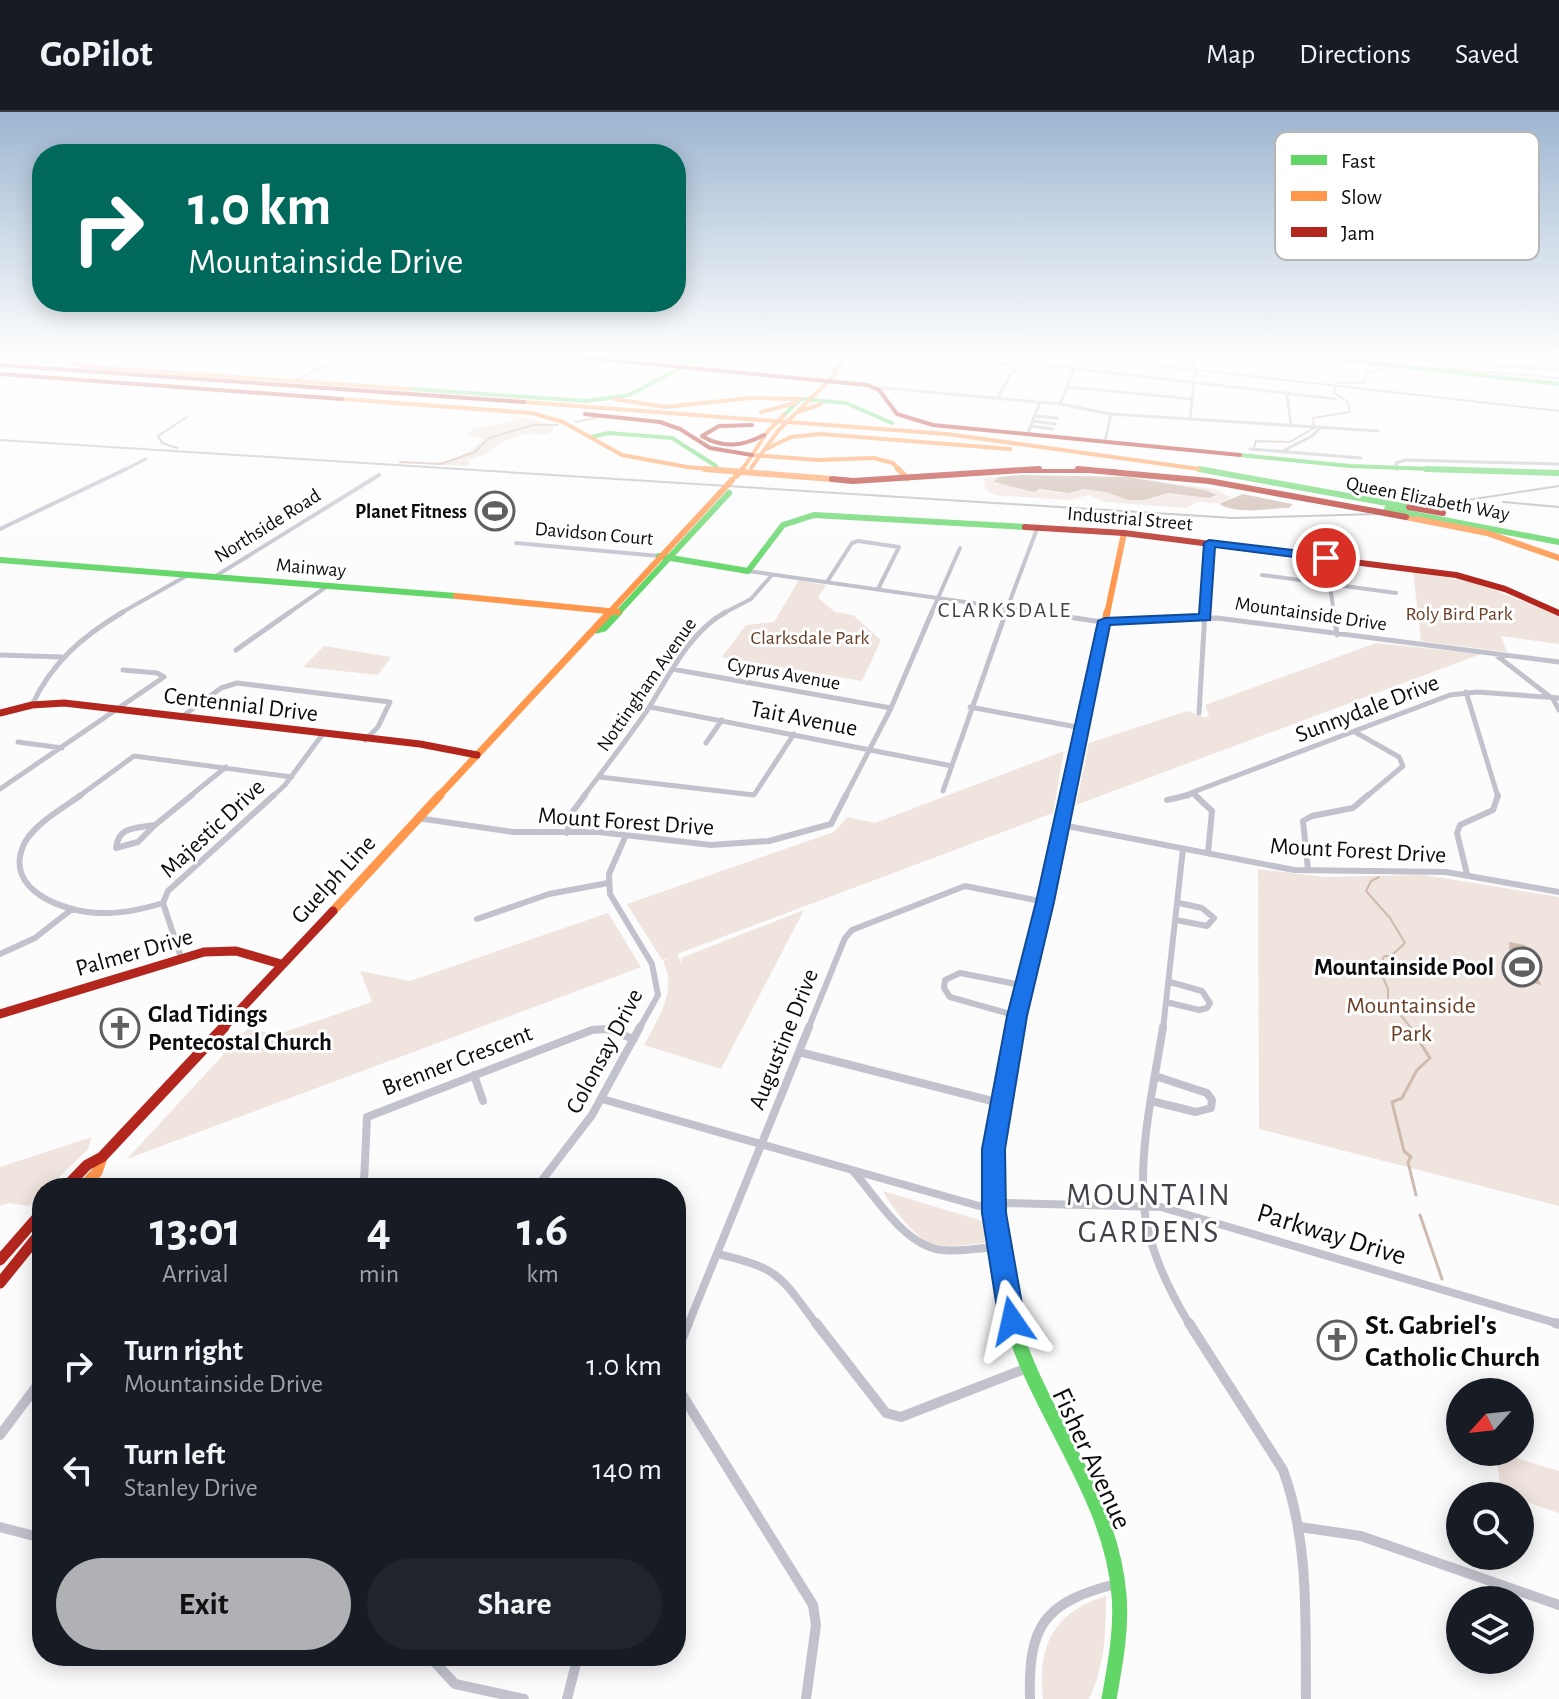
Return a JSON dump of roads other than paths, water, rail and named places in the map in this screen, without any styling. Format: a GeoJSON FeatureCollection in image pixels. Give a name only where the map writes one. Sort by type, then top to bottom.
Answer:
{"type":"FeatureCollection","features":[{"type":"Feature","properties":{"kind":"main road"},"geometry":{"type":"LineString","coordinates":[[577,430],[622,455],[654,463],[842,481],[1016,470],[1107,470],[1214,481],[1374,511],[1407,512],[1487,533],[1559,558]]}},
{"type":"Feature","properties":{"kind":"main road"},"geometry":{"type":"LineString","coordinates":[[682,430],[747,467]]}},
{"type":"Feature","properties":{"kind":"main road"},"geometry":{"type":"LineString","coordinates":[[707,430],[702,436],[710,442],[730,445],[747,443],[766,430]]}},
{"type":"Feature","properties":{"kind":"main road","name":"Guelph Line"},"geometry":{"type":"LineString","coordinates":[[75,1178],[87,1165],[102,1157],[417,818],[596,630],[604,628],[623,596],[725,493],[776,430]]}},
{"type":"Feature","properties":{"kind":"main road","name":"Queen Elizabeth Way"},"geometry":{"type":"LineString","coordinates":[[882,430],[1105,459],[1559,542]]}},
{"type":"Feature","properties":{"kind":"main road","name":"Queen Elizabeth Way"},"geometry":{"type":"LineString","coordinates":[[913,430],[1111,453],[1407,512],[1443,513],[1559,534]]}},
{"type":"Feature","properties":{"kind":"main road"},"geometry":{"type":"LineString","coordinates":[[938,430],[990,438]]}},
{"type":"Feature","properties":{"kind":"main road"},"geometry":{"type":"LineString","coordinates":[[1041,430],[1105,442],[1279,455],[1311,463],[1397,469],[1559,473]]}},
{"type":"Feature","properties":{"kind":"main road"},"geometry":{"type":"LineString","coordinates":[[591,437],[609,433],[667,437],[711,464],[729,467],[874,458],[893,463],[907,478]]}},
{"type":"Feature","properties":{"kind":"main road"},"geometry":{"type":"LineString","coordinates":[[747,467],[791,437],[821,434],[934,441],[1105,459]]}},
{"type":"Feature","properties":{"kind":"main road","name":"Industrial Street"},"geometry":{"type":"LineString","coordinates":[[748,571],[783,525],[814,515],[1124,533],[1326,558],[1468,578],[1505,589],[1559,613]]}},
{"type":"Feature","properties":{"kind":"main road","name":"Fisher Avenue"},"geometry":{"type":"LineString","coordinates":[[1109,1699],[1121,1647],[1123,1610],[1120,1584],[1108,1531],[1027,1368],[1012,1321],[993,1204],[993,1149],[1017,1016],[1045,902],[1124,533]]}},
{"type":"Feature","properties":{"kind":"main road","name":"Guelph Line"},"geometry":{"type":"LineString","coordinates":[[614,611],[658,569],[664,557]]}},
{"type":"Feature","properties":{"kind":"main road","name":"Mountainside Drive"},"geometry":{"type":"LineString","coordinates":[[664,557],[748,571]]}},
{"type":"Feature","properties":{"kind":"main road","name":"Industrial Street"},"geometry":{"type":"LineString","coordinates":[[733,568],[745,566],[755,559]]}},
{"type":"Feature","properties":{"kind":"main road","name":"Mainway"},"geometry":{"type":"LineString","coordinates":[[0,560],[614,611]]}},
{"type":"Feature","properties":{"kind":"main road"},"geometry":{"type":"LineString","coordinates":[[658,569],[692,561]]}},
{"type":"Feature","properties":{"kind":"main road"},"geometry":{"type":"LineString","coordinates":[[580,608],[603,605],[623,596]]}},
{"type":"Feature","properties":{"kind":"main road","name":"Centennial Drive"},"geometry":{"type":"LineString","coordinates":[[0,713],[56,703],[428,745],[477,755]]}},
{"type":"Feature","properties":{"kind":"main road","name":"Palmer Drive"},"geometry":{"type":"LineString","coordinates":[[0,1014],[181,957],[226,950],[281,964]]}},
{"type":"Feature","properties":{"kind":"main road","name":"Guelph Line"},"geometry":{"type":"LineString","coordinates":[[91,1178],[102,1157]]}},
{"type":"Feature","properties":{"kind":"main road"},"geometry":{"type":"LineString","coordinates":[[0,1260],[32,1224]]}},
{"type":"Feature","properties":{"kind":"main road"},"geometry":{"type":"LineString","coordinates":[[0,1283],[32,1243]]}},
{"type":"Feature","properties":{"kind":"street"},"geometry":{"type":"LineString","coordinates":[[1105,442],[1108,430]]}},
{"type":"Feature","properties":{"kind":"street"},"geometry":{"type":"LineString","coordinates":[[1279,455],[1318,430]]}},
{"type":"Feature","properties":{"kind":"street"},"geometry":{"type":"LineString","coordinates":[[1365,430],[1378,431]]}},
{"type":"Feature","properties":{"kind":"street"},"geometry":{"type":"LineString","coordinates":[[1250,449],[1279,455],[1361,458]]}},
{"type":"Feature","properties":{"kind":"street"},"geometry":{"type":"LineString","coordinates":[[0,529],[146,459]]}},
{"type":"Feature","properties":{"kind":"street"},"geometry":{"type":"LineString","coordinates":[[1397,469],[1396,463],[1406,460],[1559,464]]}},
{"type":"Feature","properties":{"kind":"street","name":"Northside Road"},"geometry":{"type":"LineString","coordinates":[[214,577],[379,475]]}},
{"type":"Feature","properties":{"kind":"street"},"geometry":{"type":"LineString","coordinates":[[943,791],[970,707],[1037,529]]}},
{"type":"Feature","properties":{"kind":"street"},"geometry":{"type":"LineString","coordinates":[[827,582],[852,543],[858,541],[899,547],[878,589]]}},
{"type":"Feature","properties":{"kind":"street","name":"Davidson Court"},"geometry":{"type":"LineString","coordinates":[[516,543],[664,557]]}},
{"type":"Feature","properties":{"kind":"street"},"geometry":{"type":"LineString","coordinates":[[1199,713],[1209,543]]}},
{"type":"Feature","properties":{"kind":"street"},"geometry":{"type":"LineString","coordinates":[[868,750],[891,708],[960,548]]}},
{"type":"Feature","properties":{"kind":"street"},"geometry":{"type":"LineString","coordinates":[[1326,558],[1337,635]]}},
{"type":"Feature","properties":{"kind":"street","name":"Mountainside Drive"},"geometry":{"type":"LineString","coordinates":[[748,571],[1105,621],[1206,618],[1559,662]]}},
{"type":"Feature","properties":{"kind":"street","name":"Northside Road"},"geometry":{"type":"LineString","coordinates":[[32,705],[37,689],[78,642],[189,575]]}},
{"type":"Feature","properties":{"kind":"street","name":"Nottingham Avenue"},"geometry":{"type":"LineString","coordinates":[[567,833],[571,814],[650,707],[672,669],[711,620],[751,599],[773,575]]}},
{"type":"Feature","properties":{"kind":"street"},"geometry":{"type":"LineString","coordinates":[[1262,575],[1396,593]]}},
{"type":"Feature","properties":{"kind":"street"},"geometry":{"type":"LineString","coordinates":[[236,650],[326,587]]}},
{"type":"Feature","properties":{"kind":"street"},"geometry":{"type":"LineString","coordinates":[[1493,653],[1556,699],[1559,710]]}},
{"type":"Feature","properties":{"kind":"street"},"geometry":{"type":"LineString","coordinates":[[0,655],[62,657]]}},
{"type":"Feature","properties":{"kind":"street","name":"Cyprus Avenue"},"geometry":{"type":"LineString","coordinates":[[672,669],[891,708]]}},
{"type":"Feature","properties":{"kind":"street"},"geometry":{"type":"LineString","coordinates":[[0,789],[164,677],[157,673],[123,670]]}},
{"type":"Feature","properties":{"kind":"street"},"geometry":{"type":"LineString","coordinates":[[183,716],[221,688],[237,683],[390,702],[378,727],[365,740]]}},
{"type":"Feature","properties":{"kind":"street"},"geometry":{"type":"LineString","coordinates":[[1466,692],[1498,796],[1493,810],[1460,825],[1457,833],[1467,874]]}},
{"type":"Feature","properties":{"kind":"street","name":"Sunnydale Drive"},"geometry":{"type":"LineString","coordinates":[[1167,800],[1194,794],[1450,695],[1466,692],[1556,699]]}},
{"type":"Feature","properties":{"kind":"street","name":"Tait Avenue"},"geometry":{"type":"LineString","coordinates":[[650,707],[952,766]]}},
{"type":"Feature","properties":{"kind":"street"},"geometry":{"type":"LineString","coordinates":[[970,707],[1082,728]]}},
{"type":"Feature","properties":{"kind":"street"},"geometry":{"type":"LineString","coordinates":[[706,743],[722,720]]}},
{"type":"Feature","properties":{"kind":"street"},"geometry":{"type":"LineString","coordinates":[[1308,870],[1303,821],[1312,816],[1353,808],[1403,766],[1399,757],[1355,732]]}},
{"type":"Feature","properties":{"kind":"street"},"geometry":{"type":"LineString","coordinates":[[599,777],[754,795],[794,734]]}},
{"type":"Feature","properties":{"kind":"street","name":"Majestic Drive"},"geometry":{"type":"LineString","coordinates":[[181,957],[163,903],[168,891],[292,777],[322,735]]}},
{"type":"Feature","properties":{"kind":"street"},"geometry":{"type":"LineString","coordinates":[[18,742],[63,748]]}},
{"type":"Feature","properties":{"kind":"street","name":"Mount Forest Drive"},"geometry":{"type":"LineString","coordinates":[[417,818],[513,832],[626,835],[711,845],[742,845],[802,834],[831,824],[868,750]]}},
{"type":"Feature","properties":{"kind":"street"},"geometry":{"type":"LineString","coordinates":[[163,903],[127,912],[97,913],[72,909],[31,894],[19,883],[15,870],[22,846],[42,824],[134,756],[292,777]]}},
{"type":"Feature","properties":{"kind":"street"},"geometry":{"type":"LineString","coordinates":[[155,825],[153,831],[135,843],[116,848],[117,838],[125,830],[155,825],[226,767]]}},
{"type":"Feature","properties":{"kind":"street"},"geometry":{"type":"LineString","coordinates":[[1194,794],[1212,811],[1208,853]]}},
{"type":"Feature","properties":{"kind":"street","name":"Mount Forest Drive"},"geometry":{"type":"LineString","coordinates":[[1062,825],[1308,870],[1404,869],[1467,874],[1559,892]]}},
{"type":"Feature","properties":{"kind":"street"},"geometry":{"type":"LineString","coordinates":[[477,919],[549,894],[608,883],[626,835]]}},
{"type":"Feature","properties":{"kind":"street"},"geometry":{"type":"LineString","coordinates":[[1183,849],[1170,982],[1142,1178],[1144,1207],[1168,1285],[1293,1490],[1300,1527],[1306,1699]]}},
{"type":"Feature","properties":{"kind":"street","name":"Colonsay Drive"},"geometry":{"type":"LineString","coordinates":[[543,1178],[602,1099],[655,1003],[658,981],[652,964],[614,903],[608,883]]}},
{"type":"Feature","properties":{"kind":"street","name":"Augustine Drive"},"geometry":{"type":"LineString","coordinates":[[686,1329],[845,938],[852,930],[965,886],[1045,902]]}},
{"type":"Feature","properties":{"kind":"street"},"geometry":{"type":"LineString","coordinates":[[1176,920],[1207,926],[1214,918],[1202,908],[1179,903]]}},
{"type":"Feature","properties":{"kind":"street"},"geometry":{"type":"LineString","coordinates":[[0,954],[35,938],[72,909]]}},
{"type":"Feature","properties":{"kind":"street"},"geometry":{"type":"LineString","coordinates":[[1017,1016],[950,997],[944,988],[945,980],[960,973],[1026,986]]}},
{"type":"Feature","properties":{"kind":"street"},"geometry":{"type":"LineString","coordinates":[[1166,1002],[1199,1010],[1207,1008],[1210,1003],[1202,991],[1170,982]]}},
{"type":"Feature","properties":{"kind":"street","name":"Brenner Crescent"},"geometry":{"type":"LineString","coordinates":[[364,1178],[367,1117],[592,1030],[606,1029],[634,1039]]}},
{"type":"Feature","properties":{"kind":"street"},"geometry":{"type":"LineString","coordinates":[[799,1052],[1000,1103]]}},
{"type":"Feature","properties":{"kind":"street"},"geometry":{"type":"LineString","coordinates":[[474,1075],[483,1101]]}},
{"type":"Feature","properties":{"kind":"street"},"geometry":{"type":"LineString","coordinates":[[1151,1101],[1196,1112],[1211,1108],[1212,1100],[1207,1093],[1155,1076]]}},
{"type":"Feature","properties":{"kind":"street","name":"Parkway Drive"},"geometry":{"type":"LineString","coordinates":[[602,1099],[979,1206],[1161,1207],[1559,1324]]}},
{"type":"Feature","properties":{"kind":"street"},"geometry":{"type":"LineString","coordinates":[[853,1171],[911,1236],[924,1245],[939,1250],[998,1247]]}},
{"type":"Feature","properties":{"kind":"street"},"geometry":{"type":"LineString","coordinates":[[718,1254],[760,1264],[777,1273],[886,1413],[901,1417],[1027,1368]]}},
{"type":"Feature","properties":{"kind":"street"},"geometry":{"type":"LineString","coordinates":[[0,1435],[32,1392]]}},
{"type":"Feature","properties":{"kind":"street"},"geometry":{"type":"LineString","coordinates":[[686,1401],[813,1605],[816,1625],[806,1699]]}},
{"type":"Feature","properties":{"kind":"street"},"geometry":{"type":"LineString","coordinates":[[0,1527],[32,1535]]}},
{"type":"Feature","properties":{"kind":"street"},"geometry":{"type":"LineString","coordinates":[[1300,1527],[1361,1536],[1559,1605]]}},
{"type":"Feature","properties":{"kind":"street"},"geometry":{"type":"LineString","coordinates":[[1030,1699],[1029,1658],[1040,1629],[1066,1600],[1090,1589],[1120,1584]]}},
{"type":"Feature","properties":{"kind":"street"},"geometry":{"type":"LineString","coordinates":[[438,1666],[455,1684],[524,1699]]}},
{"type":"Feature","properties":{"kind":"street"},"geometry":{"type":"LineString","coordinates":[[567,1699],[575,1666]]}},
{"type":"Feature","properties":{"kind":"waterway"},"geometry":{"type":"LineString","coordinates":[[400,462],[441,464],[475,452],[489,438],[516,430]]}},
{"type":"Feature","properties":{"kind":"waterway"},"geometry":{"type":"LineString","coordinates":[[1254,448],[1256,441],[1290,442],[1310,430]]}},
{"type":"Feature","properties":{"kind":"waterway"},"geometry":{"type":"LineString","coordinates":[[1379,877],[1371,881],[1366,891],[1390,918],[1405,943],[1391,956],[1384,956],[1379,969],[1388,989],[1388,1000],[1412,1029]]}},
{"type":"Feature","properties":{"kind":"waterway"},"geometry":{"type":"LineString","coordinates":[[1410,1027],[1430,1058],[1417,1070],[1402,1098],[1392,1102],[1404,1151],[1411,1157],[1408,1162],[1416,1195]]}},
{"type":"Feature","properties":{"kind":"waterway"},"geometry":{"type":"LineString","coordinates":[[1420,1215],[1442,1279]]}},
{"type":"Feature","properties":{"kind":"railway"},"geometry":{"type":"LineString","coordinates":[[167,430],[158,436],[162,443],[177,448]]}},
{"type":"Feature","properties":{"kind":"railway"},"geometry":{"type":"LineString","coordinates":[[0,440],[1233,518],[1377,514],[1559,486]]}},
{"type":"Feature","properties":{"kind":"railway"},"geometry":{"type":"LineString","coordinates":[[1503,502],[1559,507]]}},
{"type":"Feature","properties":{"kind":"place","name":"Planet Fitness"},"geometry":{"type":"Point","coordinates":[495,511]}},
{"type":"Feature","properties":{"kind":"place","name":"Mountainside Pool"},"geometry":{"type":"Point","coordinates":[1522,967]}},
{"type":"Feature","properties":{"kind":"place","name":"Glad Tidings Pentecostal Church"},"geometry":{"type":"Point","coordinates":[120,1028]}},
{"type":"Feature","properties":{"kind":"place","name":"St. Gabriel's Catholic Church"},"geometry":{"type":"Point","coordinates":[1337,1340]}},
{"type":"Feature","properties":{"kind":"district","name":"CLARKSDALE"},"geometry":{"type":"Point","coordinates":[1005,609]}},
{"type":"Feature","properties":{"kind":"district","name":"MOUNTAIN GARDENS"},"geometry":{"type":"Point","coordinates":[1149,1212]}},
{"type":"Feature","properties":{"kind":"park label","name":"Roly Bird Park"},"geometry":{"type":"Point","coordinates":[1459,613]}},
{"type":"Feature","properties":{"kind":"park label","name":"Clarksdale Park"},"geometry":{"type":"Point","coordinates":[810,637]}},
{"type":"Feature","properties":{"kind":"park label","name":"Mountainside Park"},"geometry":{"type":"Point","coordinates":[1411,1019]}}]}
